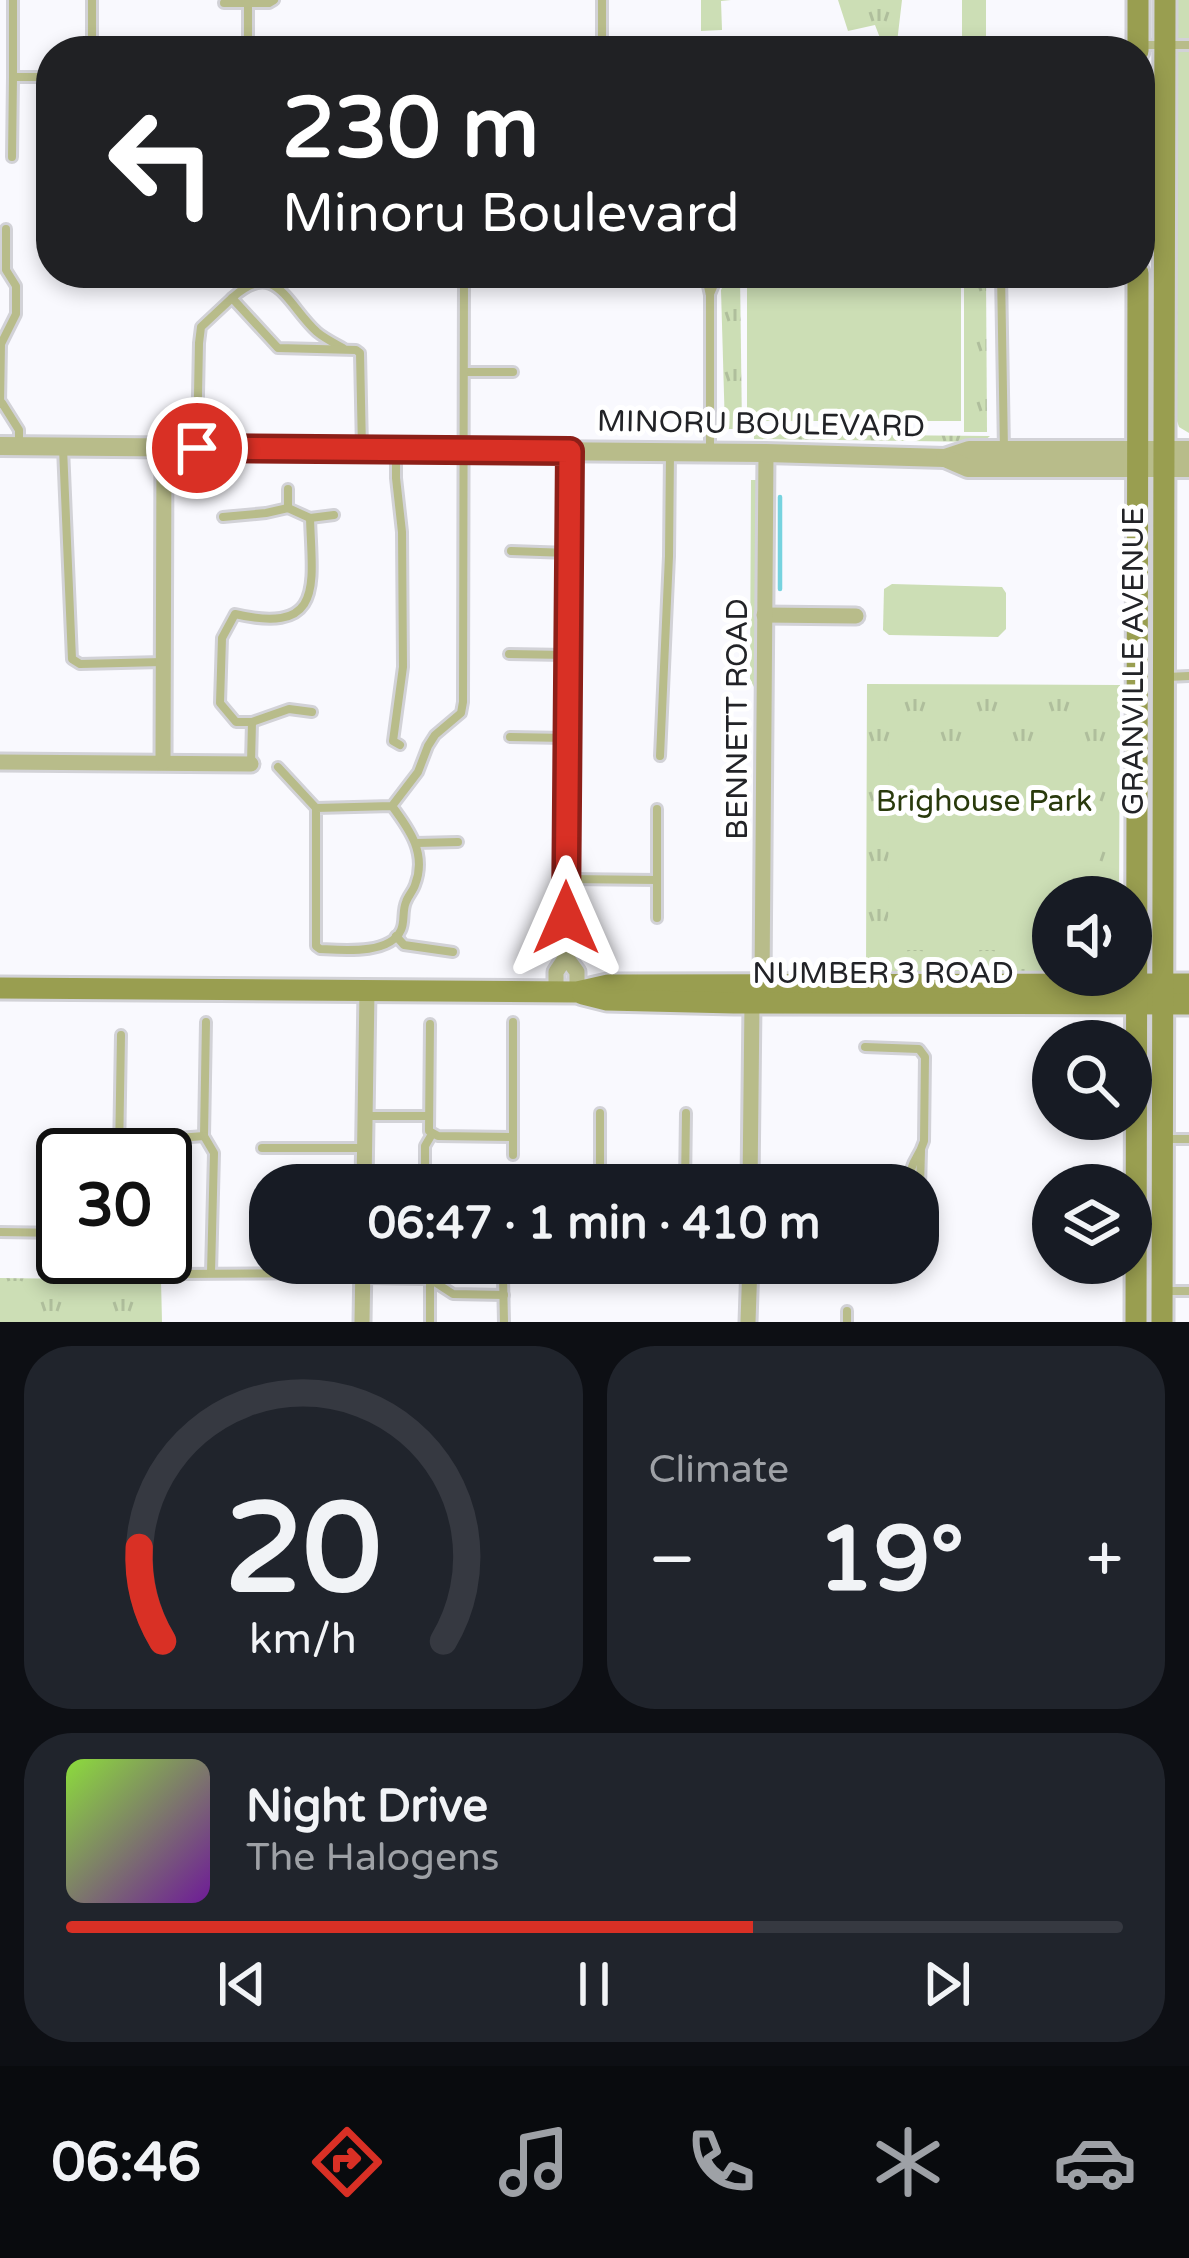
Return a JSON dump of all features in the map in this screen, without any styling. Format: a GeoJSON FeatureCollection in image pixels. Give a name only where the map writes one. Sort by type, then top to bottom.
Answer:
{"type":"FeatureCollection","features":[{"type":"Feature","properties":{"kind":"main road"},"geometry":{"type":"LineString","coordinates":[[1138,0],[1138,36]]}},
{"type":"Feature","properties":{"kind":"main road","name":"GRANVILLE AVENUE"},"geometry":{"type":"LineString","coordinates":[[1162,1322],[1165,0]]}},
{"type":"Feature","properties":{"kind":"main road","name":"GRANVILLE AVENUE"},"geometry":{"type":"LineString","coordinates":[[1136,876],[1138,288]]}},
{"type":"Feature","properties":{"kind":"main road","name":"NUMBER 3 ROAD"},"geometry":{"type":"LineString","coordinates":[[1152,994],[1189,984]]}},
{"type":"Feature","properties":{"kind":"main road","name":"NUMBER 3 ROAD"},"geometry":{"type":"LineString","coordinates":[[0,988],[566,992],[607,1000],[762,991],[1032,993]]}},
{"type":"Feature","properties":{"kind":"main road","name":"NUMBER 3 ROAD"},"geometry":{"type":"LineString","coordinates":[[1162,994],[1189,1004]]}},
{"type":"Feature","properties":{"kind":"main road","name":"GRANVILLE AVENUE"},"geometry":{"type":"LineString","coordinates":[[1135,1164],[1136,996]]}},
{"type":"Feature","properties":{"kind":"main road","name":"GRANVILLE AVENUE"},"geometry":{"type":"LineString","coordinates":[[1135,1284],[1136,1322]]}},
{"type":"Feature","properties":{"kind":"street","name":"MINORU BOULEVARD"},"geometry":{"type":"LineString","coordinates":[[10,446],[766,453],[945,458],[968,468],[1004,459],[1163,459],[1189,450]]}},
{"type":"Feature","properties":{"kind":"street"},"geometry":{"type":"LineString","coordinates":[[163,762],[164,448]]}},
{"type":"Feature","properties":{"kind":"street"},"geometry":{"type":"LineString","coordinates":[[566,992],[577,972],[566,956],[570,451]]}},
{"type":"Feature","properties":{"kind":"street","name":"BENNETT ROAD"},"geometry":{"type":"LineString","coordinates":[[751,1164],[762,991],[766,453]]}},
{"type":"Feature","properties":{"kind":"street","name":"MINORU BOULEVARD"},"geometry":{"type":"LineString","coordinates":[[1163,459],[1189,468]]}},
{"type":"Feature","properties":{"kind":"street"},"geometry":{"type":"LineString","coordinates":[[764,615],[856,616]]}},
{"type":"Feature","properties":{"kind":"street"},"geometry":{"type":"LineString","coordinates":[[0,762],[250,764]]}},
{"type":"Feature","properties":{"kind":"street"},"geometry":{"type":"LineString","coordinates":[[364,1164],[367,991]]}},
{"type":"Feature","properties":{"kind":"street"},"geometry":{"type":"LineString","coordinates":[[362,1284],[362,1322]]}},
{"type":"Feature","properties":{"kind":"street"},"geometry":{"type":"LineString","coordinates":[[748,1322],[749,1284]]}},
{"type":"Feature","properties":{"kind":"lane"},"geometry":{"type":"LineString","coordinates":[[12,157],[13,0]]}},
{"type":"Feature","properties":{"kind":"lane"},"geometry":{"type":"LineString","coordinates":[[92,0],[92,36]]}},
{"type":"Feature","properties":{"kind":"lane"},"geometry":{"type":"LineString","coordinates":[[224,3],[274,0]]}},
{"type":"Feature","properties":{"kind":"lane"},"geometry":{"type":"LineString","coordinates":[[602,0],[602,36]]}},
{"type":"Feature","properties":{"kind":"lane"},"geometry":{"type":"LineString","coordinates":[[248,3],[248,36]]}},
{"type":"Feature","properties":{"kind":"lane"},"geometry":{"type":"LineString","coordinates":[[1155,46],[1189,46]]}},
{"type":"Feature","properties":{"kind":"lane"},"geometry":{"type":"LineString","coordinates":[[13,77],[36,77]]}},
{"type":"Feature","properties":{"kind":"lane"},"geometry":{"type":"LineString","coordinates":[[6,230],[6,270],[16,286],[16,314],[0,343],[0,403],[19,430],[10,446]]}},
{"type":"Feature","properties":{"kind":"lane"},"geometry":{"type":"LineString","coordinates":[[197,448],[201,327],[242,288]]}},
{"type":"Feature","properties":{"kind":"lane"},"geometry":{"type":"LineString","coordinates":[[278,288],[318,333],[344,349]]}},
{"type":"Feature","properties":{"kind":"lane"},"geometry":{"type":"LineString","coordinates":[[392,806],[418,772],[428,746],[461,712],[464,702],[464,288]]}},
{"type":"Feature","properties":{"kind":"lane"},"geometry":{"type":"LineString","coordinates":[[708,288],[710,452]]}},
{"type":"Feature","properties":{"kind":"lane"},"geometry":{"type":"LineString","coordinates":[[710,295],[713,288]]}},
{"type":"Feature","properties":{"kind":"lane"},"geometry":{"type":"LineString","coordinates":[[1001,288],[1004,459]]}},
{"type":"Feature","properties":{"kind":"lane"},"geometry":{"type":"LineString","coordinates":[[232,298],[278,348],[356,350],[362,358],[362,449]]}},
{"type":"Feature","properties":{"kind":"lane"},"geometry":{"type":"LineString","coordinates":[[465,372],[513,372]]}},
{"type":"Feature","properties":{"kind":"lane"},"geometry":{"type":"LineString","coordinates":[[63,446],[72,659],[80,664],[164,662]]}},
{"type":"Feature","properties":{"kind":"lane"},"geometry":{"type":"LineString","coordinates":[[396,449],[403,667],[393,741],[400,745]]}},
{"type":"Feature","properties":{"kind":"lane"},"geometry":{"type":"LineString","coordinates":[[660,756],[670,452]]}},
{"type":"Feature","properties":{"kind":"lane"},"geometry":{"type":"LineString","coordinates":[[288,489],[288,508]]}},
{"type":"Feature","properties":{"kind":"lane"},"geometry":{"type":"LineString","coordinates":[[223,517],[288,508],[310,518],[334,515]]}},
{"type":"Feature","properties":{"kind":"lane"},"geometry":{"type":"LineString","coordinates":[[310,518],[308,601],[285,620],[235,614],[222,638],[220,703],[236,722],[252,722],[289,709],[312,712]]}},
{"type":"Feature","properties":{"kind":"lane"},"geometry":{"type":"LineString","coordinates":[[511,551],[569,553]]}},
{"type":"Feature","properties":{"kind":"lane"},"geometry":{"type":"LineString","coordinates":[[509,654],[568,655]]}},
{"type":"Feature","properties":{"kind":"lane"},"geometry":{"type":"LineString","coordinates":[[1163,677],[1189,676]]}},
{"type":"Feature","properties":{"kind":"lane"},"geometry":{"type":"LineString","coordinates":[[250,764],[252,722]]}},
{"type":"Feature","properties":{"kind":"lane"},"geometry":{"type":"LineString","coordinates":[[510,737],[567,738]]}},
{"type":"Feature","properties":{"kind":"lane"},"geometry":{"type":"LineString","coordinates":[[278,767],[316,808],[316,946],[320,949],[357,951],[390,943],[401,931],[404,905],[420,865],[416,843],[392,806]]}},
{"type":"Feature","properties":{"kind":"lane"},"geometry":{"type":"LineString","coordinates":[[316,808],[392,806]]}},
{"type":"Feature","properties":{"kind":"lane"},"geometry":{"type":"LineString","coordinates":[[657,808],[657,919]]}},
{"type":"Feature","properties":{"kind":"lane"},"geometry":{"type":"LineString","coordinates":[[416,843],[458,842]]}},
{"type":"Feature","properties":{"kind":"lane"},"geometry":{"type":"LineString","coordinates":[[566,879],[657,880]]}},
{"type":"Feature","properties":{"kind":"lane"},"geometry":{"type":"LineString","coordinates":[[396,936],[404,945],[453,952]]}},
{"type":"Feature","properties":{"kind":"lane"},"geometry":{"type":"LineString","coordinates":[[206,1022],[204,1136],[214,1153],[211,1274]]}},
{"type":"Feature","properties":{"kind":"lane"},"geometry":{"type":"LineString","coordinates":[[513,1022],[513,1156]]}},
{"type":"Feature","properties":{"kind":"lane"},"geometry":{"type":"LineString","coordinates":[[430,1024],[427,1116],[432,1134]]}},
{"type":"Feature","properties":{"kind":"lane"},"geometry":{"type":"LineString","coordinates":[[119,1128],[121,1035]]}},
{"type":"Feature","properties":{"kind":"lane"},"geometry":{"type":"LineString","coordinates":[[866,1047],[919,1049],[925,1057],[921,1164]]}},
{"type":"Feature","properties":{"kind":"lane"},"geometry":{"type":"LineString","coordinates":[[600,1113],[600,1164]]}},
{"type":"Feature","properties":{"kind":"lane"},"geometry":{"type":"LineString","coordinates":[[685,1164],[686,1113]]}},
{"type":"Feature","properties":{"kind":"lane"},"geometry":{"type":"LineString","coordinates":[[365,1116],[427,1116]]}},
{"type":"Feature","properties":{"kind":"lane"},"geometry":{"type":"LineString","coordinates":[[432,1134],[513,1137]]}},
{"type":"Feature","properties":{"kind":"lane"},"geometry":{"type":"LineString","coordinates":[[425,1164],[425,1146],[432,1134]]}},
{"type":"Feature","properties":{"kind":"lane"},"geometry":{"type":"LineString","coordinates":[[192,1137],[204,1136]]}},
{"type":"Feature","properties":{"kind":"lane"},"geometry":{"type":"LineString","coordinates":[[1162,1139],[1189,1139]]}},
{"type":"Feature","properties":{"kind":"lane"},"geometry":{"type":"LineString","coordinates":[[262,1148],[364,1148]]}},
{"type":"Feature","properties":{"kind":"lane"},"geometry":{"type":"LineString","coordinates":[[911,1164],[921,1151]]}},
{"type":"Feature","properties":{"kind":"lane"},"geometry":{"type":"LineString","coordinates":[[0,1232],[36,1233]]}},
{"type":"Feature","properties":{"kind":"lane"},"geometry":{"type":"LineString","coordinates":[[192,1274],[249,1271]]}},
{"type":"Feature","properties":{"kind":"lane"},"geometry":{"type":"LineString","coordinates":[[430,1284],[430,1322]]}},
{"type":"Feature","properties":{"kind":"lane"},"geometry":{"type":"LineString","coordinates":[[438,1284],[453,1294],[504,1294]]}},
{"type":"Feature","properties":{"kind":"lane"},"geometry":{"type":"LineString","coordinates":[[503,1284],[504,1322]]}},
{"type":"Feature","properties":{"kind":"lane"},"geometry":{"type":"LineString","coordinates":[[1162,1291],[1189,1291]]}},
{"type":"Feature","properties":{"kind":"lane"},"geometry":{"type":"LineString","coordinates":[[847,1311],[847,1322]]}},
{"type":"Feature","properties":{"kind":"green space"},"geometry":{"type":"Polygon","coordinates":[[[701,0],[731,0],[721,1],[722,30],[701,31],[701,0]]]}},
{"type":"Feature","properties":{"kind":"green space"},"geometry":{"type":"Polygon","coordinates":[[[838,0],[902,0],[898,36],[879,36],[875,25],[848,31],[838,0]]]}},
{"type":"Feature","properties":{"kind":"green space"},"geometry":{"type":"Polygon","coordinates":[[[962,0],[986,0],[986,36],[962,36],[962,0]]]}},
{"type":"Feature","properties":{"kind":"green space"},"geometry":{"type":"Polygon","coordinates":[[[1176,0],[1189,0],[1189,433],[1179,427],[1176,418],[1176,0]]]}},
{"type":"Feature","properties":{"kind":"green space"},"geometry":{"type":"Polygon","coordinates":[[[740,288],[742,429],[725,429],[721,290],[740,288]]]}},
{"type":"Feature","properties":{"kind":"green space"},"geometry":{"type":"Polygon","coordinates":[[[747,288],[961,288],[961,421],[747,421],[747,288]]]}},
{"type":"Feature","properties":{"kind":"green space"},"geometry":{"type":"Polygon","coordinates":[[[964,288],[986,288],[987,432],[964,432],[964,288]]]}},
{"type":"Feature","properties":{"kind":"green space"},"geometry":{"type":"Polygon","coordinates":[[[754,434],[990,436],[983,442],[754,439],[754,434]]]}},
{"type":"Feature","properties":{"kind":"green space"},"geometry":{"type":"Polygon","coordinates":[[[751,480],[761,480],[756,506],[755,689],[750,679],[751,480]]]}},
{"type":"Feature","properties":{"kind":"green space"},"geometry":{"type":"Polygon","coordinates":[[[892,584],[1002,587],[1006,629],[998,637],[889,635],[883,630],[884,589],[892,584]]]}},
{"type":"Feature","properties":{"kind":"green space","name":"Brighouse Park"},"geometry":{"type":"Polygon","coordinates":[[[867,684],[1120,685],[1119,876],[1032,876],[1032,972],[866,973],[867,684]]]}},
{"type":"Feature","properties":{"kind":"green space"},"geometry":{"type":"Polygon","coordinates":[[[889,741],[1097,742],[1097,876],[1032,876],[1032,950],[888,950],[889,741]]]}},
{"type":"Feature","properties":{"kind":"green space"},"geometry":{"type":"Polygon","coordinates":[[[0,1278],[36,1278],[36,1284],[161,1284],[162,1322],[0,1322],[0,1278]]]}},
{"type":"Feature","properties":{"kind":"waterway"},"geometry":{"type":"LineString","coordinates":[[780,497],[780,589]]}},
{"type":"Feature","properties":{"kind":"route"},"geometry":{"type":"LineString","coordinates":[[197,448],[570,451],[566,918]]}}]}
